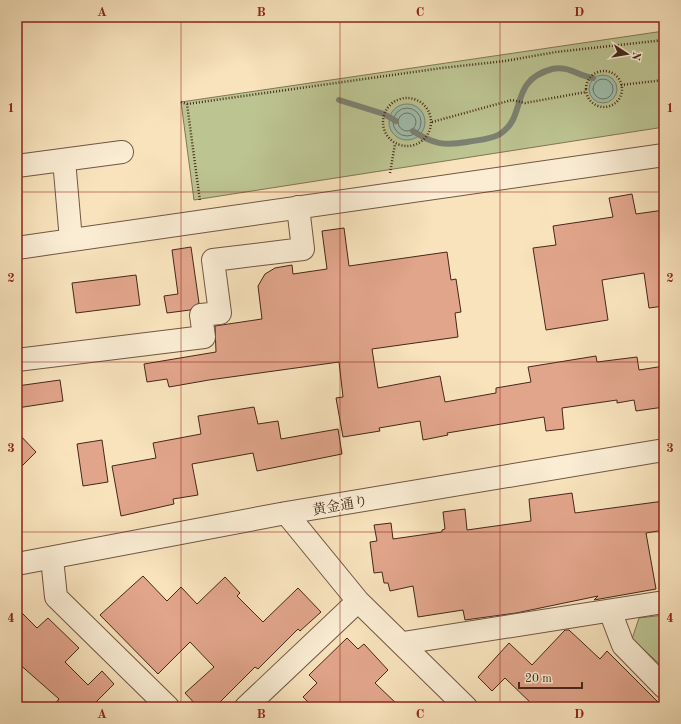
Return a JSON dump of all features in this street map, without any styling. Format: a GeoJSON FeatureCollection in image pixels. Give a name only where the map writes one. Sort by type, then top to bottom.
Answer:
{"type":"FeatureCollection","features":[{"type":"Feature","properties":{"kind":"street"},"geometry":{"type":"LineString","coordinates":[[17,166],[122,152]]}},
{"type":"Feature","properties":{"kind":"street"},"geometry":{"type":"LineString","coordinates":[[17,248],[664,155]]}},
{"type":"Feature","properties":{"kind":"street"},"geometry":{"type":"LineString","coordinates":[[64,160],[72,240]]}},
{"type":"Feature","properties":{"kind":"street"},"geometry":{"type":"LineString","coordinates":[[17,360],[204,336],[201,315],[220,313],[213,260],[303,249],[298,207]]}},
{"type":"Feature","properties":{"kind":"street","name":"黄金通り"},"geometry":{"type":"LineString","coordinates":[[17,564],[286,514],[664,450]]}},
{"type":"Feature","properties":{"kind":"street"},"geometry":{"type":"LineString","coordinates":[[286,514],[358,601],[403,642],[466,707]]}},
{"type":"Feature","properties":{"kind":"street"},"geometry":{"type":"LineString","coordinates":[[52,558],[56,597],[168,707]]}},
{"type":"Feature","properties":{"kind":"street"},"geometry":{"type":"LineString","coordinates":[[246,707],[358,601]]}},
{"type":"Feature","properties":{"kind":"street"},"geometry":{"type":"LineString","coordinates":[[403,642],[610,612],[664,602]]}},
{"type":"Feature","properties":{"kind":"street"},"geometry":{"type":"LineString","coordinates":[[610,612],[623,645],[664,687]]}},
{"type":"Feature","properties":{"kind":"path"},"geometry":{"type":"LineString","coordinates":[[181,102],[187,104],[442,68],[505,61],[556,52],[664,40]]}},
{"type":"Feature","properties":{"kind":"path"},"geometry":{"type":"LineString","coordinates":[[603,71],[614,75],[621,85],[620,96],[617,101],[607,106],[596,105],[592,102],[586,92],[588,80],[592,76],[603,71]]}},
{"type":"Feature","properties":{"kind":"path"},"geometry":{"type":"LineString","coordinates":[[621,85],[664,80]]}},
{"type":"Feature","properties":{"kind":"path"},"geometry":{"type":"LineString","coordinates":[[432,122],[512,100],[525,103],[586,92]]}},
{"type":"Feature","properties":{"kind":"path"},"geometry":{"type":"LineString","coordinates":[[412,98],[426,106],[432,122],[428,134],[423,141],[412,146],[403,146],[395,144],[385,133],[383,118],[386,111],[397,100],[412,98]]}},
{"type":"Feature","properties":{"kind":"path"},"geometry":{"type":"LineString","coordinates":[[187,104],[202,221]]}},
{"type":"Feature","properties":{"kind":"path"},"geometry":{"type":"LineString","coordinates":[[389,179],[395,144]]}},
{"type":"Feature","properties":{"kind":"green space"},"geometry":{"type":"Polygon","coordinates":[[[664,31],[664,127],[194,200],[181,102],[664,31]]]}},
{"type":"Feature","properties":{"kind":"green space"},"geometry":{"type":"Polygon","coordinates":[[[664,615],[664,668],[632,639],[639,618],[664,615]]]}},
{"type":"Feature","properties":{"kind":"water"},"geometry":{"type":"Polygon","coordinates":[[[603,75],[609,76],[613,79],[616,83],[616,95],[613,99],[609,102],[603,103],[597,102],[593,99],[590,95],[589,89],[590,83],[593,79],[597,76],[603,75]]]}},
{"type":"Feature","properties":{"kind":"water"},"geometry":{"type":"Polygon","coordinates":[[[411,104],[420,109],[424,115],[424,129],[420,135],[411,140],[403,140],[394,135],[390,129],[389,118],[394,109],[400,105],[411,104]]]}},
{"type":"Feature","properties":{"kind":"building"},"geometry":{"type":"Polygon","coordinates":[[[632,194],[636,214],[664,210],[664,306],[649,308],[644,273],[602,280],[608,320],[546,330],[533,248],[556,245],[553,226],[613,217],[609,198],[632,194]]]}},
{"type":"Feature","properties":{"kind":"building"},"geometry":{"type":"Polygon","coordinates":[[[344,228],[349,266],[447,252],[451,280],[456,279],[461,312],[455,313],[458,337],[372,349],[378,388],[440,376],[445,402],[496,393],[496,388],[531,382],[528,367],[596,356],[597,362],[637,357],[639,370],[664,366],[664,407],[636,411],[634,400],[617,403],[617,400],[562,408],[564,429],[546,431],[544,417],[447,433],[448,435],[423,440],[420,421],[379,428],[380,431],[343,437],[336,398],[343,397],[339,362],[169,387],[167,379],[147,382],[144,364],[216,352],[215,326],[262,319],[258,286],[265,274],[275,268],[292,265],[293,274],[327,269],[322,231],[344,228]]]}},
{"type":"Feature","properties":{"kind":"building"},"geometry":{"type":"Polygon","coordinates":[[[191,247],[199,303],[190,310],[167,313],[164,296],[178,294],[172,250],[191,247]]]}},
{"type":"Feature","properties":{"kind":"building"},"geometry":{"type":"Polygon","coordinates":[[[136,275],[140,305],[76,313],[72,283],[136,275]]]}},
{"type":"Feature","properties":{"kind":"building"},"geometry":{"type":"Polygon","coordinates":[[[60,380],[63,401],[17,408],[17,386],[60,380]]]}},
{"type":"Feature","properties":{"kind":"building"},"geometry":{"type":"Polygon","coordinates":[[[254,407],[258,424],[278,421],[281,439],[338,429],[342,454],[257,471],[253,453],[192,464],[198,495],[173,499],[174,504],[121,516],[112,466],[156,458],[153,443],[201,434],[198,416],[254,407]]]}},
{"type":"Feature","properties":{"kind":"building"},"geometry":{"type":"Polygon","coordinates":[[[17,432],[36,452],[17,471],[17,432]]]}},
{"type":"Feature","properties":{"kind":"building"},"geometry":{"type":"Polygon","coordinates":[[[102,440],[108,482],[83,486],[77,444],[102,440]]]}},
{"type":"Feature","properties":{"kind":"building"},"geometry":{"type":"Polygon","coordinates":[[[572,493],[575,513],[664,501],[664,530],[646,533],[656,589],[594,600],[598,596],[516,613],[465,620],[463,610],[418,617],[413,586],[390,591],[388,583],[384,583],[382,572],[374,573],[370,542],[377,541],[374,525],[391,523],[393,539],[442,532],[442,530],[445,529],[443,512],[465,509],[467,530],[531,521],[529,499],[572,493]]]}},
{"type":"Feature","properties":{"kind":"building"},"geometry":{"type":"Polygon","coordinates":[[[143,576],[167,601],[181,587],[197,604],[225,577],[240,593],[237,596],[263,622],[298,588],[321,612],[300,631],[298,629],[258,669],[255,667],[215,707],[198,707],[185,693],[214,667],[190,642],[158,674],[100,615],[143,576]]]}},
{"type":"Feature","properties":{"kind":"building"},"geometry":{"type":"Polygon","coordinates":[[[17,608],[37,628],[48,618],[79,648],[65,662],[88,685],[102,671],[114,684],[91,707],[52,707],[59,699],[17,662],[17,608]]]}},
{"type":"Feature","properties":{"kind":"building"},"geometry":{"type":"Polygon","coordinates":[[[565,630],[569,630],[600,659],[607,651],[663,707],[535,707],[505,678],[492,691],[478,677],[509,643],[532,665],[565,630]]]}},
{"type":"Feature","properties":{"kind":"building"},"geometry":{"type":"Polygon","coordinates":[[[347,638],[358,649],[364,644],[388,670],[375,683],[400,707],[313,707],[303,697],[317,683],[309,675],[347,638]]]}},
{"type":"Feature","properties":{"kind":"waterway"},"geometry":{"type":"LineString","coordinates":[[413,131],[427,139],[445,144],[492,138],[500,134],[508,127],[514,118],[524,90],[529,82],[538,74],[552,69],[563,68],[593,78]]}},
{"type":"Feature","properties":{"kind":"waterway"},"geometry":{"type":"LineString","coordinates":[[339,100],[384,114],[396,121]]}}]}
